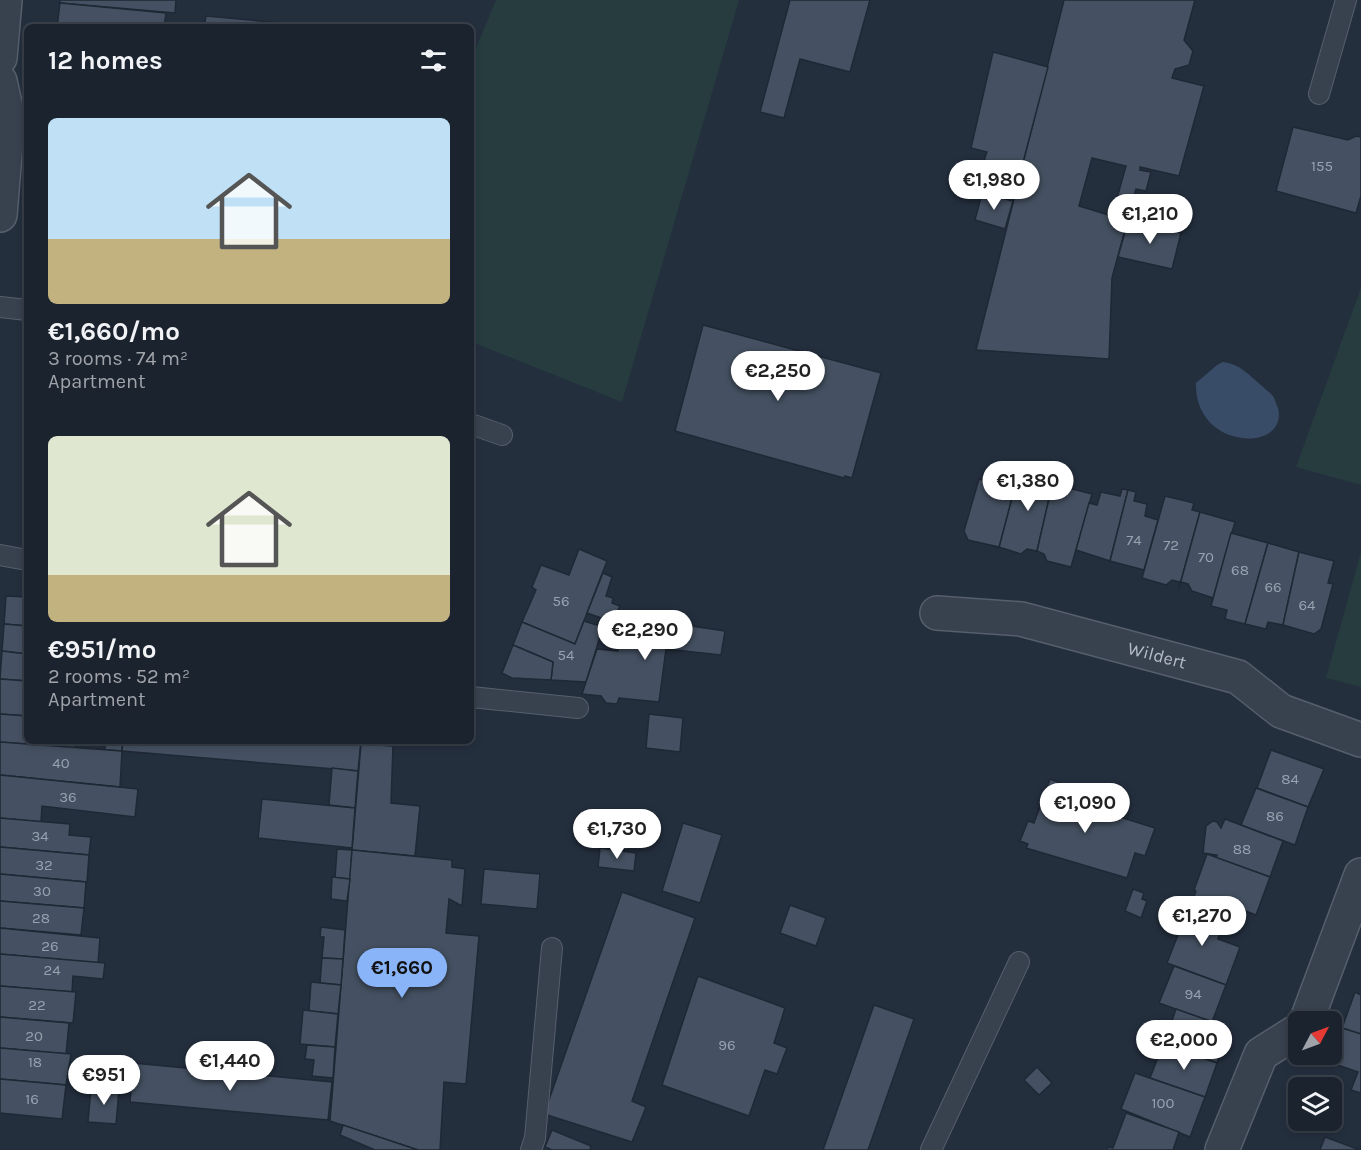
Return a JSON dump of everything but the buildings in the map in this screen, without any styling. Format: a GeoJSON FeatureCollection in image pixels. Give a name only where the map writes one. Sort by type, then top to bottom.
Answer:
{"type":"FeatureCollection","features":[{"type":"Feature","properties":{"kind":"street"},"geometry":{"type":"LineString","coordinates":[[0,58],[5,0]]}},
{"type":"Feature","properties":{"kind":"street"},"geometry":{"type":"LineString","coordinates":[[0,81],[8,117],[0,215]]}},
{"type":"Feature","properties":{"kind":"street","name":"Wildert"},"geometry":{"type":"LineString","coordinates":[[937,613],[1021,618],[1238,677],[1281,711],[1361,740]]}},
{"type":"Feature","properties":{"kind":"street"},"geometry":{"type":"LineString","coordinates":[[1310,1011],[1361,875]]}},
{"type":"Feature","properties":{"kind":"street"},"geometry":{"type":"LineString","coordinates":[[1222,1150],[1261,1054],[1288,1037]]}},
{"type":"Feature","properties":{"kind":"lane"},"geometry":{"type":"LineString","coordinates":[[1319,94],[1346,0]]}},
{"type":"Feature","properties":{"kind":"lane"},"geometry":{"type":"LineString","coordinates":[[0,307],[24,310]]}},
{"type":"Feature","properties":{"kind":"lane"},"geometry":{"type":"LineString","coordinates":[[474,425],[502,435]]}},
{"type":"Feature","properties":{"kind":"lane"},"geometry":{"type":"LineString","coordinates":[[0,555],[24,559]]}},
{"type":"Feature","properties":{"kind":"lane"},"geometry":{"type":"LineString","coordinates":[[474,697],[578,708]]}},
{"type":"Feature","properties":{"kind":"lane"},"geometry":{"type":"LineString","coordinates":[[531,1150],[535,1138],[552,948]]}},
{"type":"Feature","properties":{"kind":"lane"},"geometry":{"type":"LineString","coordinates":[[931,1150],[1019,962]]}},
{"type":"Feature","properties":{"kind":"green space"},"geometry":{"type":"Polygon","coordinates":[[[496,0],[739,0],[622,402],[474,343],[474,53],[496,0]]]}},
{"type":"Feature","properties":{"kind":"green space"},"geometry":{"type":"Polygon","coordinates":[[[1361,288],[1361,485],[1296,467],[1361,288]]]}},
{"type":"Feature","properties":{"kind":"green space"},"geometry":{"type":"Polygon","coordinates":[[[1361,552],[1361,687],[1326,678],[1361,552]]]}},
{"type":"Feature","properties":{"kind":"water"},"geometry":{"type":"Polygon","coordinates":[[[1223,362],[1244,371],[1273,396],[1278,408],[1278,423],[1270,433],[1256,438],[1240,438],[1224,433],[1210,422],[1199,405],[1196,383],[1223,362]]]}}]}
